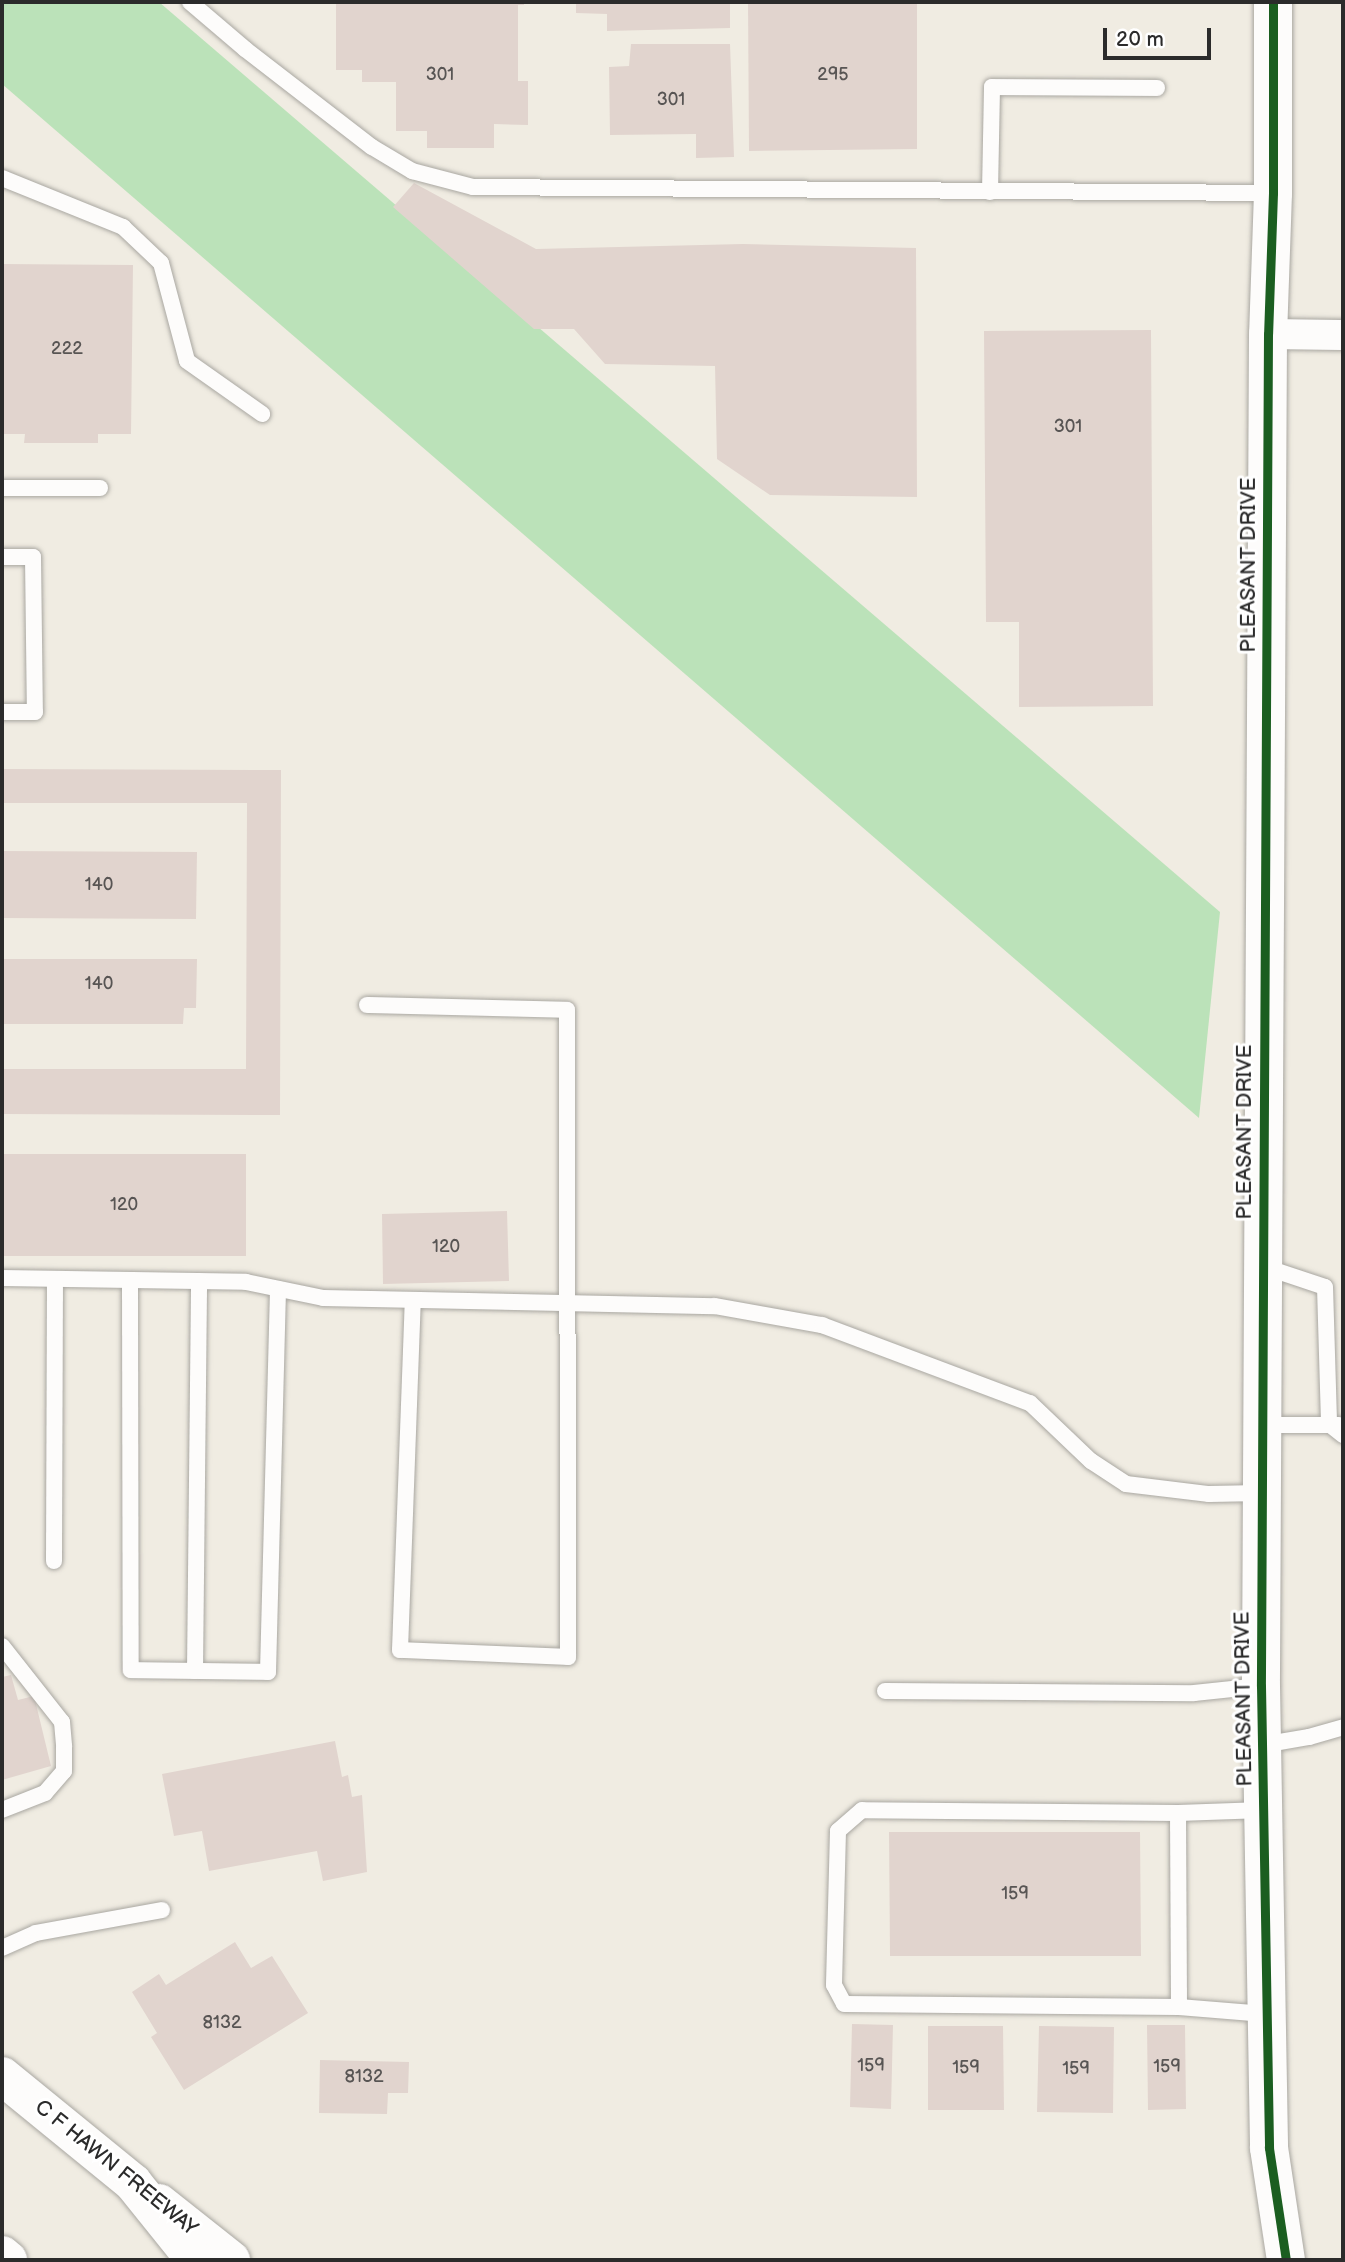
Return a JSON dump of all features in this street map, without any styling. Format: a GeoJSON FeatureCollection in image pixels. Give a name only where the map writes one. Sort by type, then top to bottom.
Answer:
{"type":"FeatureCollection","features":[{"type":"Feature","properties":{"kind":"main road","name":"PLEASANT DRIVE"},"geometry":{"type":"LineString","coordinates":[[1273,2],[1273,193],[1268,334],[1261,1686],[1269,2148],[1286,2260]]}},
{"type":"Feature","properties":{"kind":"main road","name":"C F HAWN FREEWAY"},"geometry":{"type":"LineString","coordinates":[[2,2076],[231,2260]]}},
{"type":"Feature","properties":{"kind":"main road"},"geometry":{"type":"LineString","coordinates":[[133,2183],[195,2260]]}},
{"type":"Feature","properties":{"kind":"main road"},"geometry":{"type":"LineString","coordinates":[[2,2255],[8,2260]]}},
{"type":"Feature","properties":{"kind":"street"},"geometry":{"type":"LineString","coordinates":[[1268,334],[1343,335]]}},
{"type":"Feature","properties":{"kind":"lane"},"geometry":{"type":"LineString","coordinates":[[190,2],[245,49],[372,147],[411,171],[473,187],[1273,193]]}},
{"type":"Feature","properties":{"kind":"lane"},"geometry":{"type":"LineString","coordinates":[[990,192],[992,87],[1157,88]]}},
{"type":"Feature","properties":{"kind":"lane"},"geometry":{"type":"LineString","coordinates":[[2,178],[123,226],[161,263],[187,361],[262,415]]}},
{"type":"Feature","properties":{"kind":"lane"},"geometry":{"type":"LineString","coordinates":[[2,488],[100,488]]}},
{"type":"Feature","properties":{"kind":"lane"},"geometry":{"type":"LineString","coordinates":[[2,557],[33,557],[35,712],[2,712]]}},
{"type":"Feature","properties":{"kind":"lane"},"geometry":{"type":"LineString","coordinates":[[367,1005],[567,1010],[568,1657],[400,1650],[413,1300]]}},
{"type":"Feature","properties":{"kind":"lane"},"geometry":{"type":"LineString","coordinates":[[1262,1266],[1325,1287],[1336,1425],[1343,1435]]}},
{"type":"Feature","properties":{"kind":"lane"},"geometry":{"type":"LineString","coordinates":[[2,1278],[246,1282],[323,1298],[715,1306],[822,1325],[1030,1402],[1091,1461],[1126,1485],[1209,1493],[1261,1493]]}},
{"type":"Feature","properties":{"kind":"lane"},"geometry":{"type":"LineString","coordinates":[[54,1561],[55,1279]]}},
{"type":"Feature","properties":{"kind":"lane"},"geometry":{"type":"LineString","coordinates":[[130,1280],[131,1670],[268,1672],[278,1289]]}},
{"type":"Feature","properties":{"kind":"lane"},"geometry":{"type":"LineString","coordinates":[[195,1671],[199,1282]]}},
{"type":"Feature","properties":{"kind":"lane"},"geometry":{"type":"LineString","coordinates":[[1261,1425],[1336,1425]]}},
{"type":"Feature","properties":{"kind":"lane"},"geometry":{"type":"LineString","coordinates":[[2,1646],[62,1722],[64,1771],[45,1793],[2,1810]]}},
{"type":"Feature","properties":{"kind":"lane"},"geometry":{"type":"LineString","coordinates":[[885,1690],[1194,1693],[1261,1686]]}},
{"type":"Feature","properties":{"kind":"lane"},"geometry":{"type":"LineString","coordinates":[[1262,1745],[1343,1727]]}},
{"type":"Feature","properties":{"kind":"lane"},"geometry":{"type":"LineString","coordinates":[[1263,1810],[1178,1813],[862,1810],[838,1832],[834,1984],[844,2004],[1179,2007],[1265,2014]]}},
{"type":"Feature","properties":{"kind":"lane"},"geometry":{"type":"LineString","coordinates":[[1178,1813],[1179,2007]]}},
{"type":"Feature","properties":{"kind":"lane"},"geometry":{"type":"LineString","coordinates":[[2,1948],[36,1933],[162,1910]]}},
{"type":"Feature","properties":{"kind":"green space"},"geometry":{"type":"Polygon","coordinates":[[[2,2],[159,2],[1220,912],[1199,1118],[2,84],[2,2]]]}},
{"type":"Feature","properties":{"kind":"building"},"geometry":{"type":"Polygon","coordinates":[[[336,2],[524,2],[524,5],[518,5],[518,81],[528,81],[528,125],[494,124],[494,148],[427,148],[427,131],[396,131],[396,82],[362,82],[362,70],[336,70],[336,2]]]}},
{"type":"Feature","properties":{"kind":"building"},"geometry":{"type":"Polygon","coordinates":[[[576,2],[730,2],[730,28],[607,31],[607,14],[576,13],[576,2]]]}},
{"type":"Feature","properties":{"kind":"building"},"geometry":{"type":"Polygon","coordinates":[[[748,2],[917,2],[917,149],[749,151],[748,2]]]}},
{"type":"Feature","properties":{"kind":"building"},"geometry":{"type":"Polygon","coordinates":[[[631,44],[730,44],[734,157],[696,158],[696,134],[610,135],[609,67],[629,66],[631,44]]]}},
{"type":"Feature","properties":{"kind":"building"},"geometry":{"type":"Polygon","coordinates":[[[414,183],[536,249],[743,244],[916,248],[917,497],[770,495],[717,459],[715,366],[605,364],[574,329],[534,329],[393,207],[414,183]]]}},
{"type":"Feature","properties":{"kind":"building"},"geometry":{"type":"Polygon","coordinates":[[[2,264],[133,265],[131,434],[98,434],[98,443],[24,443],[25,434],[2,434],[2,264]]]}},
{"type":"Feature","properties":{"kind":"building"},"geometry":{"type":"Polygon","coordinates":[[[1151,330],[1153,706],[1019,707],[1019,622],[986,622],[984,331],[1151,330]]]}},
{"type":"Feature","properties":{"kind":"building"},"geometry":{"type":"Polygon","coordinates":[[[2,769],[281,770],[280,1115],[2,1114],[2,1069],[246,1069],[247,803],[2,803],[2,769]]]}},
{"type":"Feature","properties":{"kind":"building"},"geometry":{"type":"Polygon","coordinates":[[[2,851],[197,852],[196,919],[2,918],[2,851]]]}},
{"type":"Feature","properties":{"kind":"building"},"geometry":{"type":"Polygon","coordinates":[[[2,959],[197,959],[196,1008],[184,1008],[183,1024],[2,1024],[2,959]]]}},
{"type":"Feature","properties":{"kind":"building"},"geometry":{"type":"Polygon","coordinates":[[[2,1154],[246,1154],[246,1256],[2,1256],[2,1154]]]}},
{"type":"Feature","properties":{"kind":"building"},"geometry":{"type":"Polygon","coordinates":[[[507,1211],[509,1281],[383,1284],[382,1214],[507,1211]]]}},
{"type":"Feature","properties":{"kind":"building"},"geometry":{"type":"Polygon","coordinates":[[[11,1675],[18,1700],[34,1696],[51,1766],[2,1780],[2,1677],[11,1675]]]}},
{"type":"Feature","properties":{"kind":"building"},"geometry":{"type":"Polygon","coordinates":[[[335,1741],[342,1777],[348,1775],[352,1797],[362,1795],[367,1872],[323,1881],[317,1851],[209,1871],[202,1831],[174,1836],[162,1774],[335,1741]]]}},
{"type":"Feature","properties":{"kind":"building"},"geometry":{"type":"Polygon","coordinates":[[[889,1832],[1140,1832],[1141,1956],[890,1956],[889,1832]]]}},
{"type":"Feature","properties":{"kind":"building"},"geometry":{"type":"Polygon","coordinates":[[[235,1942],[251,1968],[272,1956],[308,2013],[184,2090],[151,2037],[157,2033],[132,1992],[159,1974],[166,1985],[235,1942]]]}},
{"type":"Feature","properties":{"kind":"building"},"geometry":{"type":"Polygon","coordinates":[[[852,2024],[893,2025],[891,2109],[850,2107],[852,2024]]]}},
{"type":"Feature","properties":{"kind":"building"},"geometry":{"type":"Polygon","coordinates":[[[1147,2025],[1185,2025],[1186,2109],[1148,2110],[1147,2025]]]}},
{"type":"Feature","properties":{"kind":"building"},"geometry":{"type":"Polygon","coordinates":[[[928,2026],[1003,2026],[1004,2110],[928,2110],[928,2026]]]}},
{"type":"Feature","properties":{"kind":"building"},"geometry":{"type":"Polygon","coordinates":[[[1039,2026],[1114,2027],[1113,2113],[1037,2112],[1039,2026]]]}},
{"type":"Feature","properties":{"kind":"building"},"geometry":{"type":"Polygon","coordinates":[[[320,2060],[409,2062],[408,2093],[388,2093],[387,2114],[319,2113],[320,2060]]]}},
{"type":"Feature","properties":{"kind":"cycle path"},"geometry":{"type":"LineString","coordinates":[[1273,2],[1273,193],[1268,334],[1261,1686],[1269,2148],[1286,2260]]}}]}
